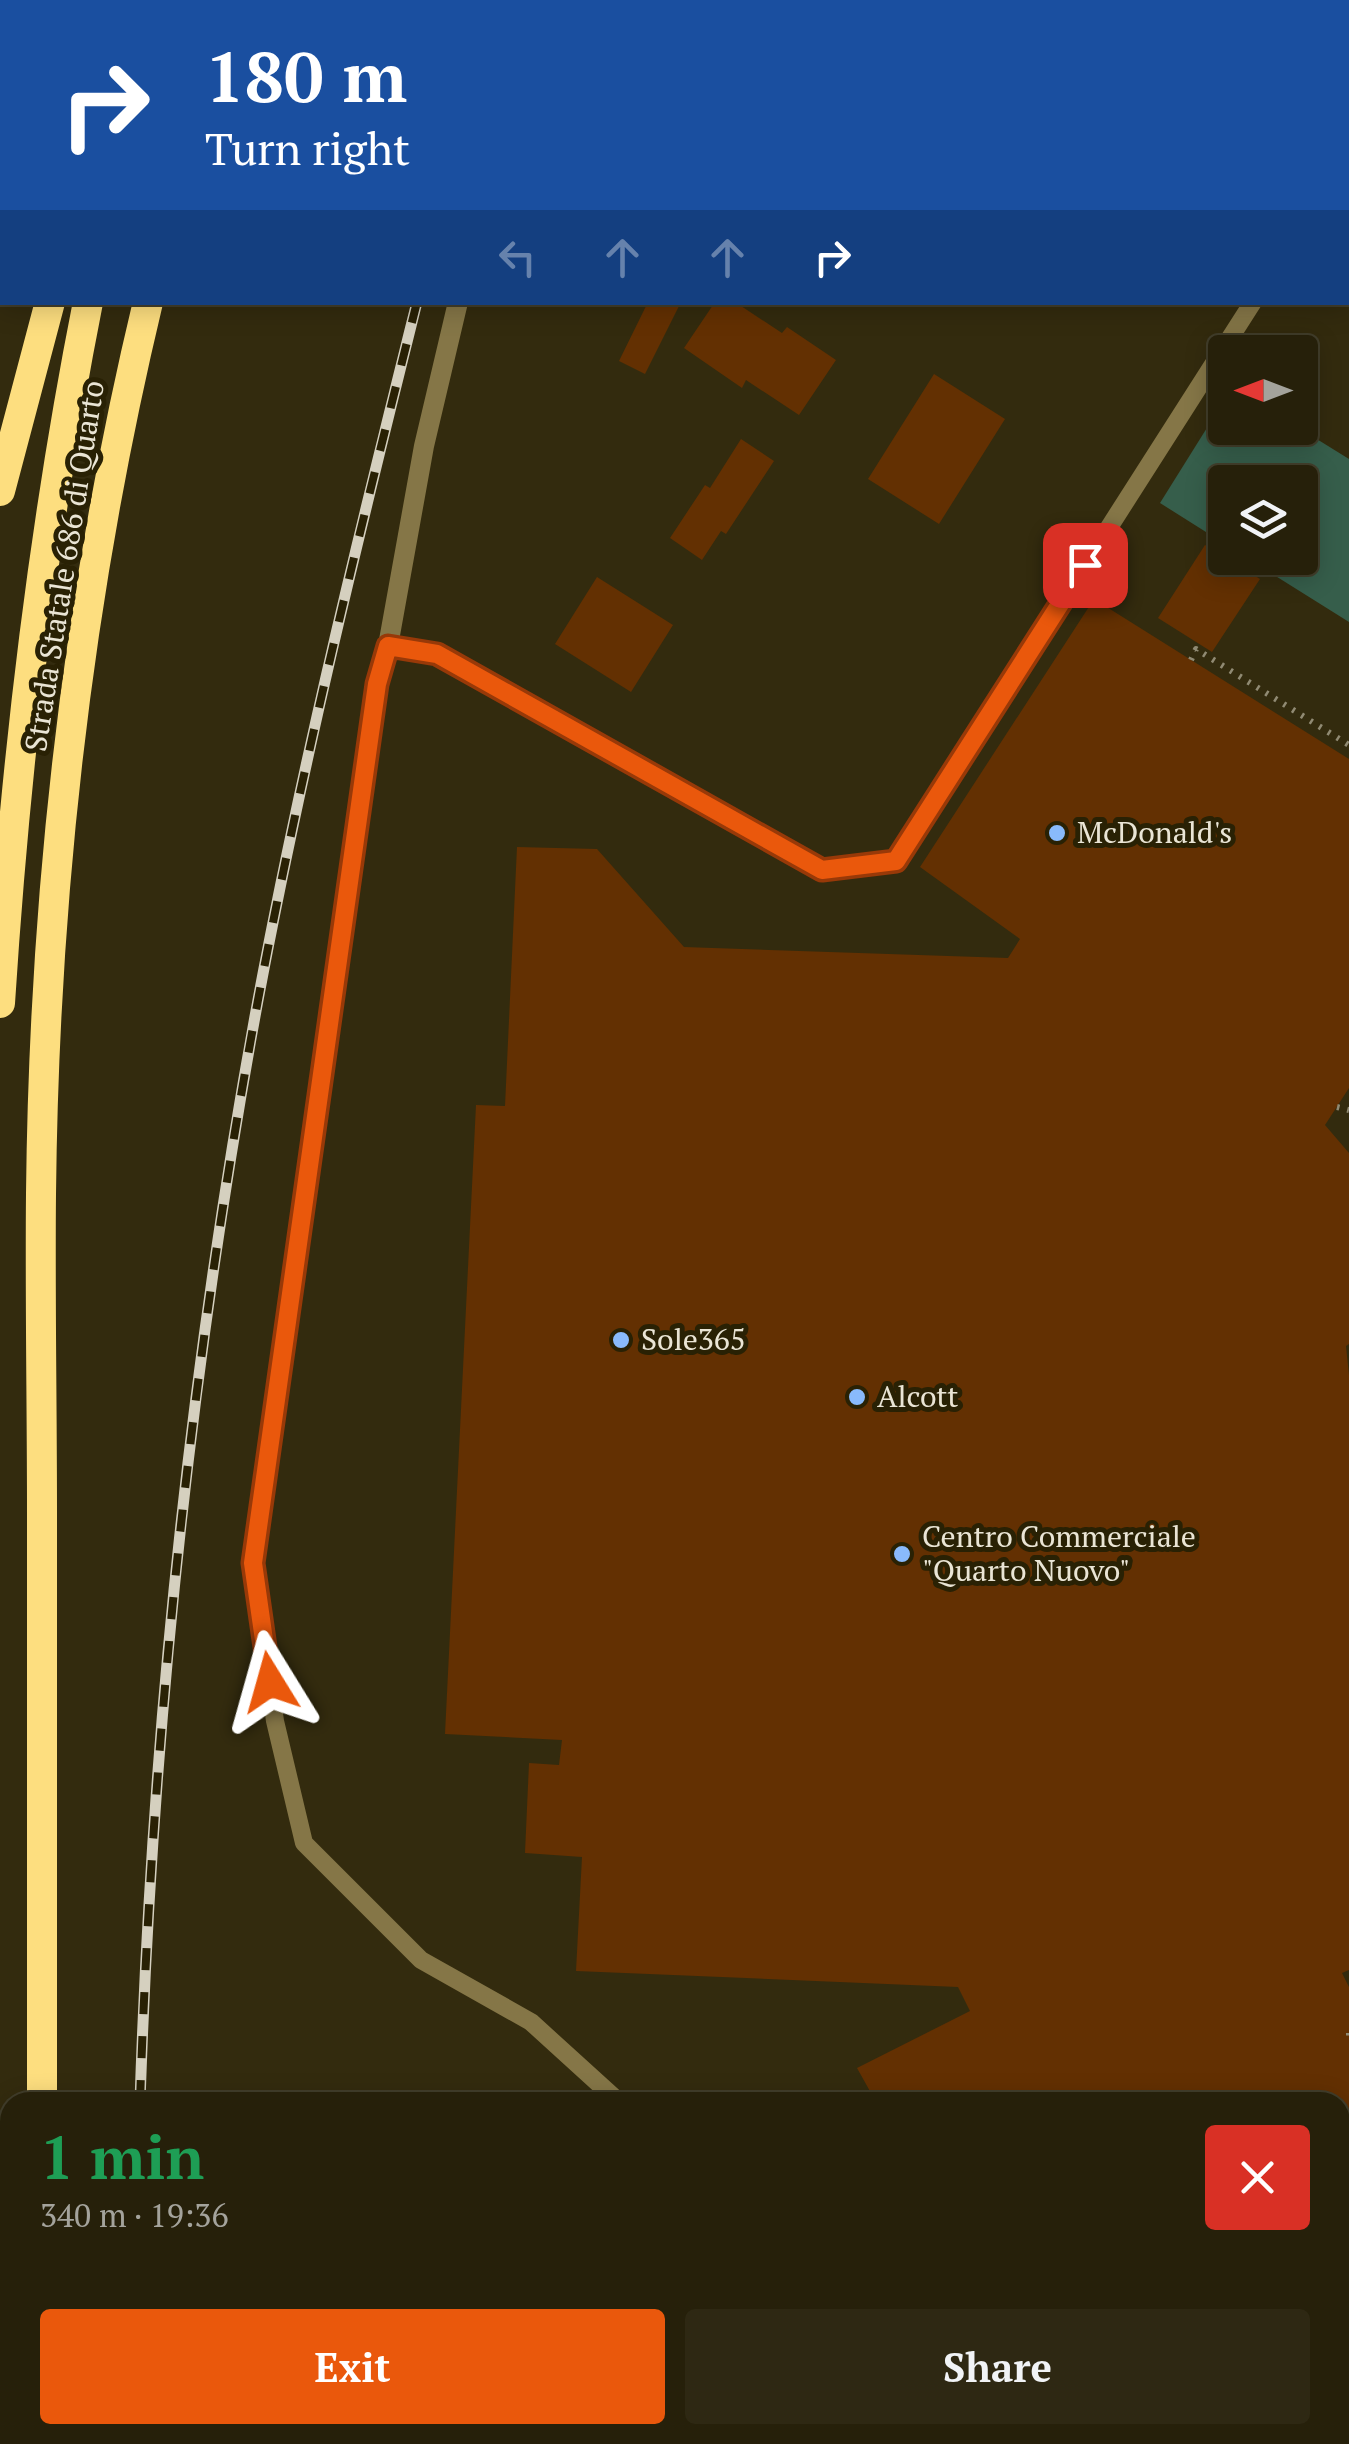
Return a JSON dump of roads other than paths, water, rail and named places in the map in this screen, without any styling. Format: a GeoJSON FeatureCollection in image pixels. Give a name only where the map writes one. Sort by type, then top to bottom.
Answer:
{"type":"FeatureCollection","features":[{"type":"Feature","properties":{"kind":"highway"},"geometry":{"type":"LineString","coordinates":[[0,491],[49,305]]}},
{"type":"Feature","properties":{"kind":"highway","name":"Strada Statale 686 di Quarto"},"geometry":{"type":"LineString","coordinates":[[0,1003],[16,791],[34,634],[88,305]]}},
{"type":"Feature","properties":{"kind":"highway","name":"Strada Statale 686 di Quarto"},"geometry":{"type":"LineString","coordinates":[[42,2092],[41,1190],[49,982],[80,651],[108,488],[147,305]]}},
{"type":"Feature","properties":{"kind":"street"},"geometry":{"type":"LineString","coordinates":[[388,646],[424,446],[457,305]]}},
{"type":"Feature","properties":{"kind":"lane"},"geometry":{"type":"LineString","coordinates":[[608,2092],[532,2022],[421,1960],[304,1843],[275,1721],[253,1563],[377,684],[388,646],[437,654],[822,870],[896,861],[1250,305]]}},
{"type":"Feature","properties":{"kind":"railway"},"geometry":{"type":"LineString","coordinates":[[140,2092],[154,1826],[178,1549],[234,1136],[312,737],[416,305]]}},
{"type":"Feature","properties":{"kind":"place","name":"McDonald's"},"geometry":{"type":"Point","coordinates":[1057,833]}},
{"type":"Feature","properties":{"kind":"place","name":"Sole365"},"geometry":{"type":"Point","coordinates":[621,1340]}},
{"type":"Feature","properties":{"kind":"place","name":"Alcott"},"geometry":{"type":"Point","coordinates":[857,1397]}},
{"type":"Feature","properties":{"kind":"place","name":"Centro Commerciale \"Quarto Nuovo\""},"geometry":{"type":"Point","coordinates":[902,1554]}}]}
